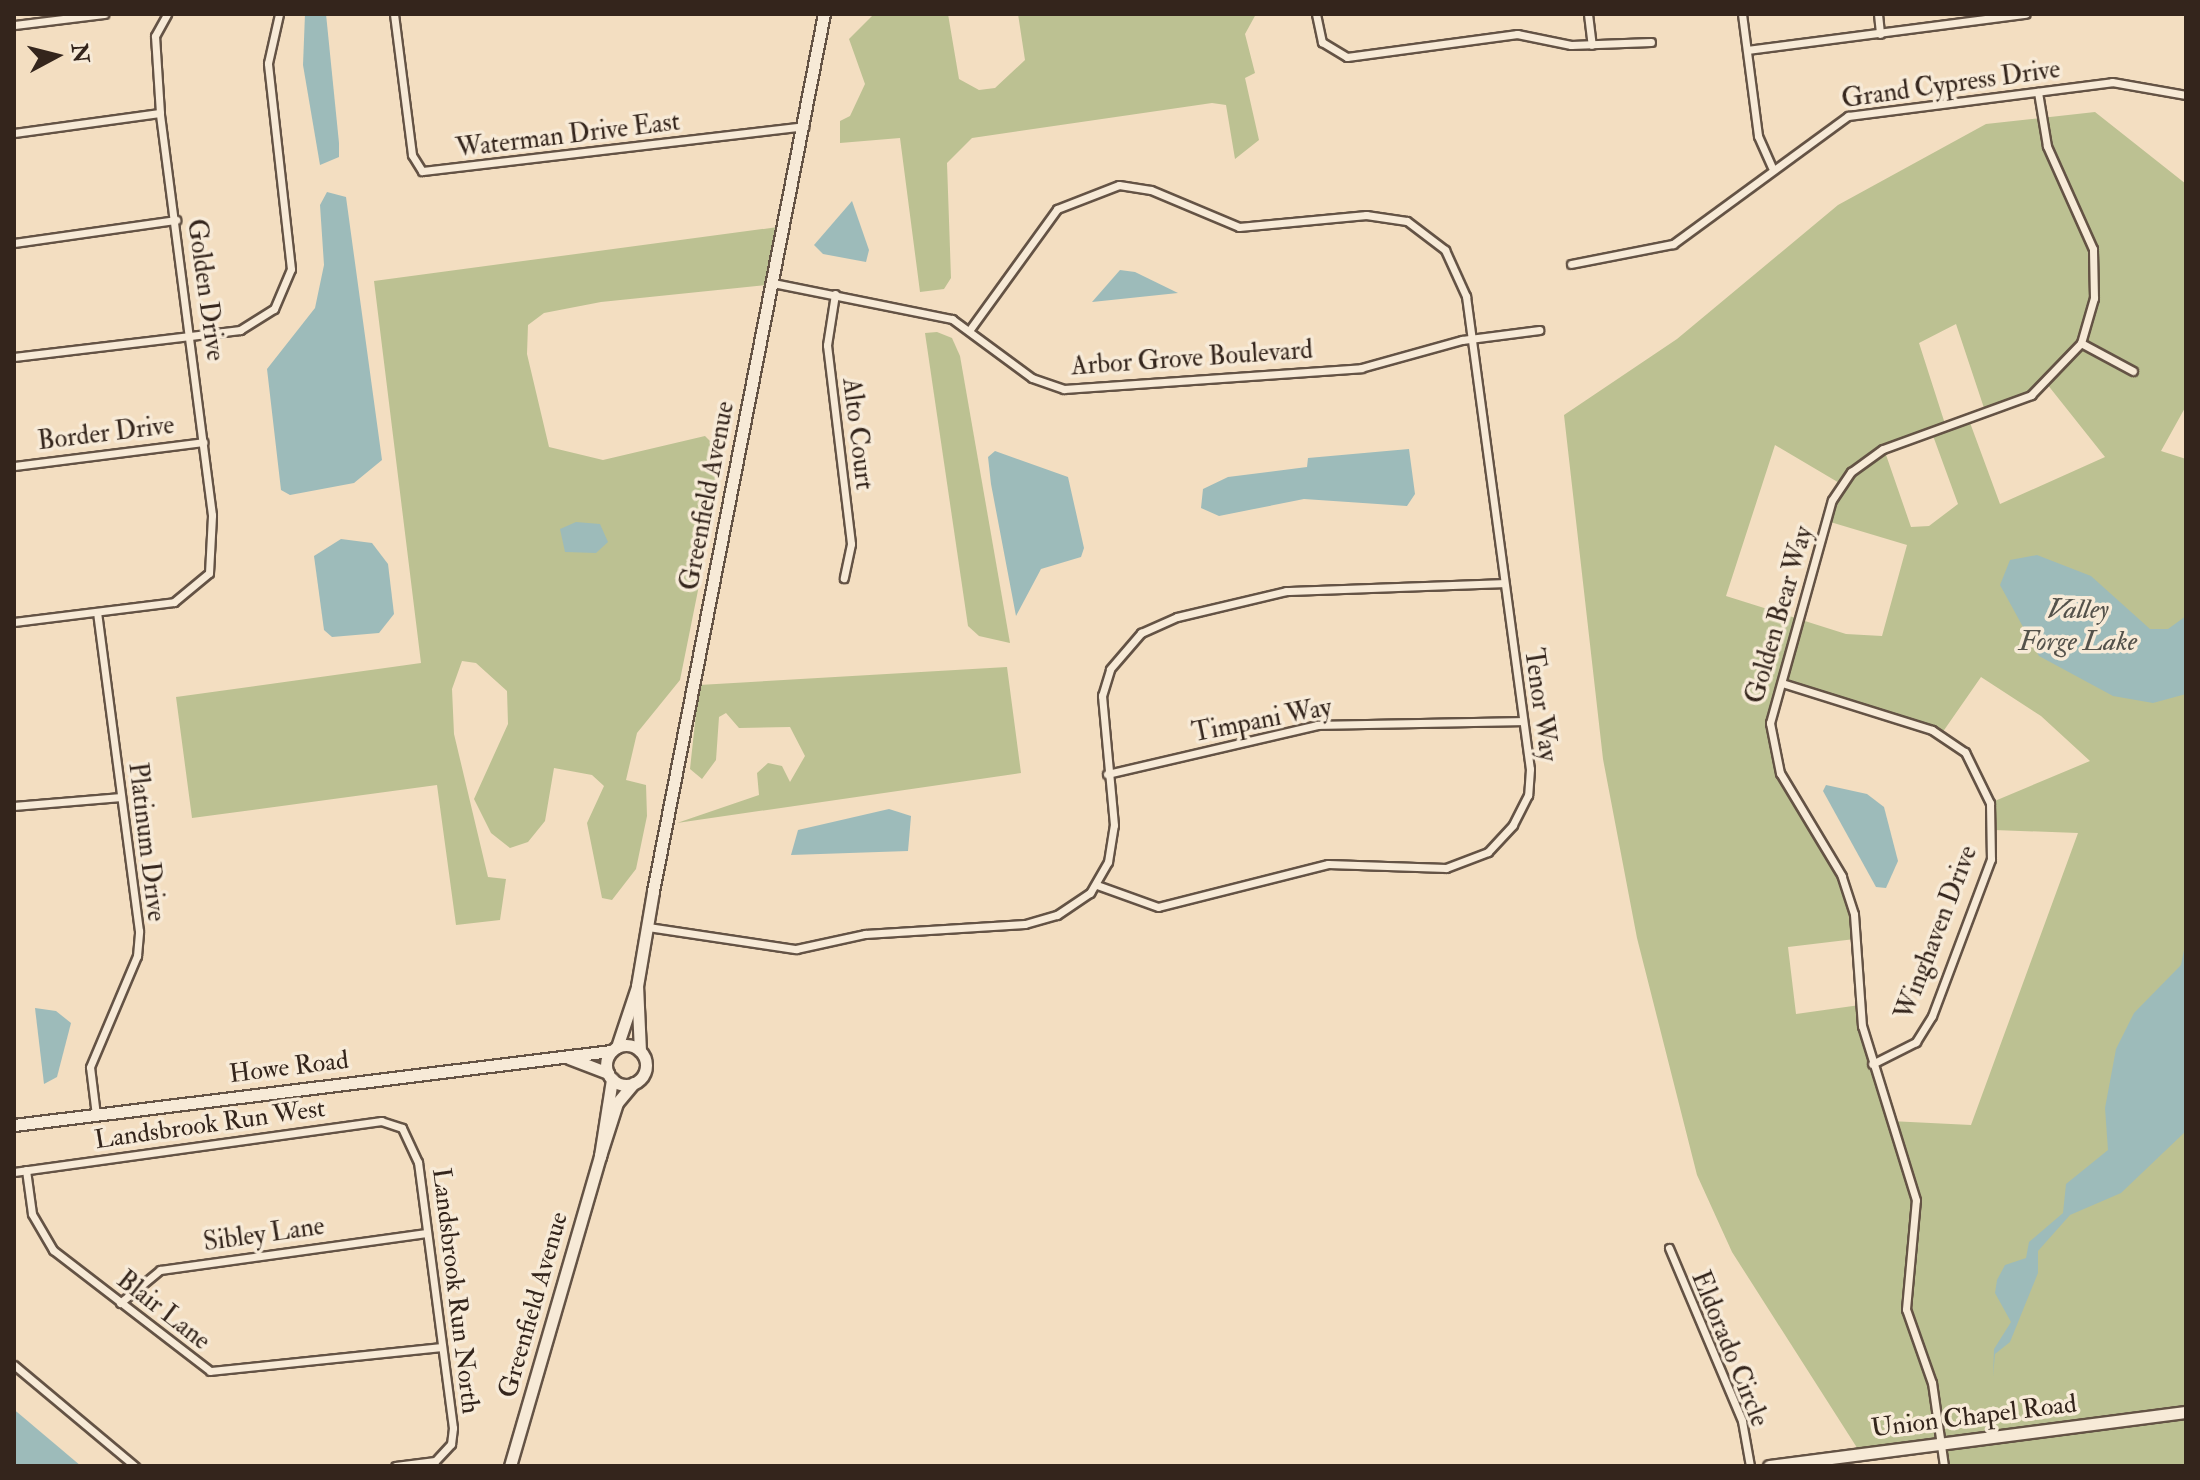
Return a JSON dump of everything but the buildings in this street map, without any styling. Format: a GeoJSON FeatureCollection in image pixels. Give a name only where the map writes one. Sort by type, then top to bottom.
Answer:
{"type":"FeatureCollection","features":[{"type":"Feature","properties":{"kind":"main road","name":"Greenfield Avenue"},"geometry":{"type":"LineString","coordinates":[[600,1156],[614,1049],[637,986],[824,14]]}},
{"type":"Feature","properties":{"kind":"main road","name":"Greenfield Avenue"},"geometry":{"type":"LineString","coordinates":[[510,1466],[617,1103],[645,1068],[640,1051],[637,986]]}},
{"type":"Feature","properties":{"kind":"main road","name":"Howe Road"},"geometry":{"type":"LineString","coordinates":[[14,1125],[569,1058],[614,1049],[640,1051]]}},
{"type":"Feature","properties":{"kind":"main road","name":"Howe Road"},"geometry":{"type":"LineString","coordinates":[[569,1058],[634,1083]]}},
{"type":"Feature","properties":{"kind":"main road","name":"Union Chapel Road"},"geometry":{"type":"LineString","coordinates":[[1769,1466],[2186,1412]]}},
{"type":"Feature","properties":{"kind":"street"},"geometry":{"type":"LineString","coordinates":[[14,25],[104,14]]}},
{"type":"Feature","properties":{"kind":"street"},"geometry":{"type":"LineString","coordinates":[[14,357],[257,324],[287,290],[268,63],[279,14]]}},
{"type":"Feature","properties":{"kind":"street","name":"Waterman Drive East"},"geometry":{"type":"LineString","coordinates":[[394,14],[412,155],[428,173],[804,126]]}},
{"type":"Feature","properties":{"kind":"street"},"geometry":{"type":"LineString","coordinates":[[1316,14],[1319,35],[1336,55],[1517,34],[1592,45],[1651,42]]}},
{"type":"Feature","properties":{"kind":"street"},"geometry":{"type":"LineString","coordinates":[[1588,14],[1592,45]]}},
{"type":"Feature","properties":{"kind":"street"},"geometry":{"type":"LineString","coordinates":[[1742,14],[1758,136],[1772,167]]}},
{"type":"Feature","properties":{"kind":"street"},"geometry":{"type":"LineString","coordinates":[[1878,14],[1880,34]]}},
{"type":"Feature","properties":{"kind":"street"},"geometry":{"type":"LineString","coordinates":[[1747,50],[2026,14]]}},
{"type":"Feature","properties":{"kind":"street","name":"Golden Drive"},"geometry":{"type":"LineString","coordinates":[[97,613],[174,602],[209,573],[215,548],[192,335],[160,113],[155,36],[162,15]]}},
{"type":"Feature","properties":{"kind":"street","name":"Grand Cypress Drive"},"geometry":{"type":"LineString","coordinates":[[1571,264],[1673,244],[1772,167],[1848,116],[2126,81],[2186,95]]}},
{"type":"Feature","properties":{"kind":"street","name":"Golden Bear Way"},"geometry":{"type":"LineString","coordinates":[[1944,1466],[1932,1383],[1906,1309],[1916,1200],[1872,1064],[1842,876],[1780,773],[1770,742],[1782,683],[1832,500],[1851,472],[1883,449],[2031,395],[2081,343],[2094,298],[2093,249],[2047,146],[2038,92]]}},
{"type":"Feature","properties":{"kind":"street"},"geometry":{"type":"LineString","coordinates":[[14,133],[160,113]]}},
{"type":"Feature","properties":{"kind":"street","name":"Tenor Way"},"geometry":{"type":"LineString","coordinates":[[971,328],[1057,209],[1119,185],[1151,190],[1239,227],[1366,215],[1407,221],[1454,263],[1471,338],[1523,721],[1528,795],[1501,840],[1474,861],[1434,869],[1328,864],[1158,907],[1097,885]]}},
{"type":"Feature","properties":{"kind":"street"},"geometry":{"type":"LineString","coordinates":[[14,243],[176,220]]}},
{"type":"Feature","properties":{"kind":"street","name":"Arbor Grove Boulevard"},"geometry":{"type":"LineString","coordinates":[[773,283],[835,294],[971,328],[1032,378],[1080,390],[1361,368],[1471,338],[1539,330]]}},
{"type":"Feature","properties":{"kind":"street","name":"Alto Court"},"geometry":{"type":"LineString","coordinates":[[835,294],[827,345],[851,544],[844,578]]}},
{"type":"Feature","properties":{"kind":"street"},"geometry":{"type":"LineString","coordinates":[[2081,343],[2133,371]]}},
{"type":"Feature","properties":{"kind":"street","name":"Border Drive"},"geometry":{"type":"LineString","coordinates":[[14,466],[203,442]]}},
{"type":"Feature","properties":{"kind":"street"},"geometry":{"type":"LineString","coordinates":[[648,927],[796,949],[865,934],[1035,923],[1066,911],[1097,885],[1113,838],[1107,774],[1105,683],[1124,649],[1152,626],[1295,589],[1503,583]]}},
{"type":"Feature","properties":{"kind":"street"},"geometry":{"type":"LineString","coordinates":[[14,622],[97,613]]}},
{"type":"Feature","properties":{"kind":"street","name":"Platinum Drive"},"geometry":{"type":"LineString","coordinates":[[96,1115],[90,1067],[137,956],[139,931],[97,613]]}},
{"type":"Feature","properties":{"kind":"street","name":"Winghaven Drive"},"geometry":{"type":"LineString","coordinates":[[1782,683],[1932,730],[1965,752],[1990,803],[1991,859],[1932,1016],[1916,1042],[1872,1064]]}},
{"type":"Feature","properties":{"kind":"street","name":"Timpani Way"},"geometry":{"type":"LineString","coordinates":[[1107,774],[1317,725],[1523,721]]}},
{"type":"Feature","properties":{"kind":"street"},"geometry":{"type":"LineString","coordinates":[[14,806],[121,797]]}},
{"type":"Feature","properties":{"kind":"street","name":"Landsbrook Run West"},"geometry":{"type":"LineString","coordinates":[[14,1172],[381,1121],[409,1133]]}},
{"type":"Feature","properties":{"kind":"street","name":"Landsbrook Run North"},"geometry":{"type":"LineString","coordinates":[[395,1466],[444,1454],[453,1428],[409,1133]]}},
{"type":"Feature","properties":{"kind":"street","name":"Blair Lane"},"geometry":{"type":"LineString","coordinates":[[26,1170],[32,1214],[44,1238],[120,1303],[210,1371],[441,1347]]}},
{"type":"Feature","properties":{"kind":"street","name":"Sibley Lane"},"geometry":{"type":"LineString","coordinates":[[120,1303],[160,1270],[426,1233]]}},
{"type":"Feature","properties":{"kind":"street","name":"Eldorado Circle"},"geometry":{"type":"LineString","coordinates":[[1669,1248],[1742,1421],[1750,1466]]}},
{"type":"Feature","properties":{"kind":"street"},"geometry":{"type":"LineString","coordinates":[[14,1365],[135,1466]]}},
{"type":"Feature","properties":{"kind":"green space"},"geometry":{"type":"Polygon","coordinates":[[[874,14],[948,14],[959,79],[979,90],[995,88],[1025,60],[1018,14],[1256,14],[1245,34],[1255,73],[1245,78],[1259,140],[1235,159],[1226,105],[1212,103],[972,138],[947,163],[951,278],[944,289],[920,292],[900,138],[840,143],[840,121],[850,116],[865,84],[849,39],[874,14]]]}},
{"type":"Feature","properties":{"kind":"green space"},"geometry":{"type":"Polygon","coordinates":[[[2095,112],[2186,184],[2186,406],[2161,451],[2186,459],[2186,1466],[1944,1466],[1941,1444],[1861,1454],[1732,1252],[1697,1175],[1637,938],[1603,759],[1564,415],[1677,339],[1838,205],[1986,124],[2095,112]],[[1956,324],[1919,343],[1946,427],[1969,420],[2000,504],[2105,457],[2047,384],[1986,414],[1956,324]],[[1932,433],[1884,449],[1911,527],[1929,526],[1958,504],[1932,433]],[[1775,445],[1726,596],[1846,634],[1882,636],[1907,545],[1827,521],[1841,484],[1775,445]],[[1981,677],[1940,736],[1910,718],[1783,683],[1770,722],[1780,773],[1842,876],[1854,914],[1855,939],[1788,947],[1796,1014],[1860,1005],[1890,1121],[1971,1125],[2078,833],[1994,830],[1990,803],[2090,761],[2041,716],[1981,677]]]}},
{"type":"Feature","properties":{"kind":"green space"},"geometry":{"type":"Polygon","coordinates":[[[778,227],[767,285],[601,302],[544,313],[528,325],[527,354],[549,447],[603,460],[705,436],[725,456],[680,680],[637,733],[626,780],[646,785],[647,816],[636,869],[612,900],[602,898],[587,823],[604,786],[592,775],[554,768],[545,821],[528,842],[510,848],[491,833],[474,799],[508,724],[507,691],[476,663],[462,661],[452,689],[454,734],[488,877],[506,879],[500,920],[456,925],[437,785],[192,818],[176,697],[421,663],[374,281],[778,227]]]}},
{"type":"Feature","properties":{"kind":"green space"},"geometry":{"type":"Polygon","coordinates":[[[937,332],[952,338],[960,356],[1010,643],[979,636],[968,626],[925,333],[937,332]]]}},
{"type":"Feature","properties":{"kind":"green space"},"geometry":{"type":"Polygon","coordinates":[[[1007,667],[1021,773],[677,823],[759,795],[757,773],[768,763],[782,766],[790,782],[805,756],[790,727],[739,728],[726,713],[719,717],[716,760],[702,779],[690,769],[699,685],[1007,667]]]}},
{"type":"Feature","properties":{"kind":"water"},"geometry":{"type":"Polygon","coordinates":[[[305,14],[326,14],[339,143],[339,157],[320,165],[303,65],[305,14]]]}},
{"type":"Feature","properties":{"kind":"water"},"geometry":{"type":"Polygon","coordinates":[[[327,192],[346,197],[382,460],[354,483],[290,495],[281,490],[267,369],[315,308],[324,265],[320,205],[327,192]]]}},
{"type":"Feature","properties":{"kind":"water"},"geometry":{"type":"Polygon","coordinates":[[[852,201],[869,250],[866,262],[823,254],[814,245],[852,201]]]}},
{"type":"Feature","properties":{"kind":"water"},"geometry":{"type":"Polygon","coordinates":[[[1120,270],[1135,272],[1178,293],[1092,302],[1120,270]]]}},
{"type":"Feature","properties":{"kind":"water"},"geometry":{"type":"Polygon","coordinates":[[[1409,449],[1415,494],[1407,506],[1304,499],[1219,516],[1201,508],[1203,489],[1228,477],[1307,467],[1308,458],[1409,449]]]}},
{"type":"Feature","properties":{"kind":"water"},"geometry":{"type":"Polygon","coordinates":[[[995,451],[1068,477],[1084,548],[1081,557],[1041,569],[1016,616],[991,484],[988,457],[995,451]]]}},
{"type":"Feature","properties":{"kind":"water"},"geometry":{"type":"Polygon","coordinates":[[[576,522],[600,524],[608,542],[596,553],[565,552],[560,529],[576,522]]]}},
{"type":"Feature","properties":{"kind":"water"},"geometry":{"type":"Polygon","coordinates":[[[341,539],[372,543],[388,564],[394,614],[379,633],[332,637],[324,630],[314,556],[341,539]]]}},
{"type":"Feature","properties":{"kind":"water","name":"Valley Forge Lake"},"geometry":{"type":"Polygon","coordinates":[[[2037,555],[2091,576],[2150,629],[2168,629],[2186,616],[2186,694],[2153,703],[2113,696],[2039,656],[2000,585],[2010,560],[2037,555]]]}},
{"type":"Feature","properties":{"kind":"water"},"geometry":{"type":"Polygon","coordinates":[[[1826,785],[1867,794],[1884,807],[1898,861],[1886,888],[1876,887],[1823,791],[1826,785]]]}},
{"type":"Feature","properties":{"kind":"water"},"geometry":{"type":"Polygon","coordinates":[[[889,809],[911,816],[908,851],[791,855],[798,830],[889,809]]]}},
{"type":"Feature","properties":{"kind":"water"},"geometry":{"type":"Polygon","coordinates":[[[2186,940],[2186,1131],[2121,1193],[2070,1215],[2038,1251],[2038,1273],[2010,1342],[1995,1354],[1993,1377],[1994,1349],[2011,1322],[1995,1293],[1997,1280],[2005,1265],[2026,1258],[2029,1242],[2063,1213],[2066,1184],[2108,1150],[2105,1108],[2116,1049],[2134,1013],[2181,965],[2186,940]]]}},
{"type":"Feature","properties":{"kind":"water"},"geometry":{"type":"Polygon","coordinates":[[[35,1008],[56,1011],[71,1023],[57,1077],[44,1084],[35,1008]]]}},
{"type":"Feature","properties":{"kind":"water"},"geometry":{"type":"Polygon","coordinates":[[[14,1410],[17,1412],[81,1466],[14,1466],[14,1410]]]}}]}
